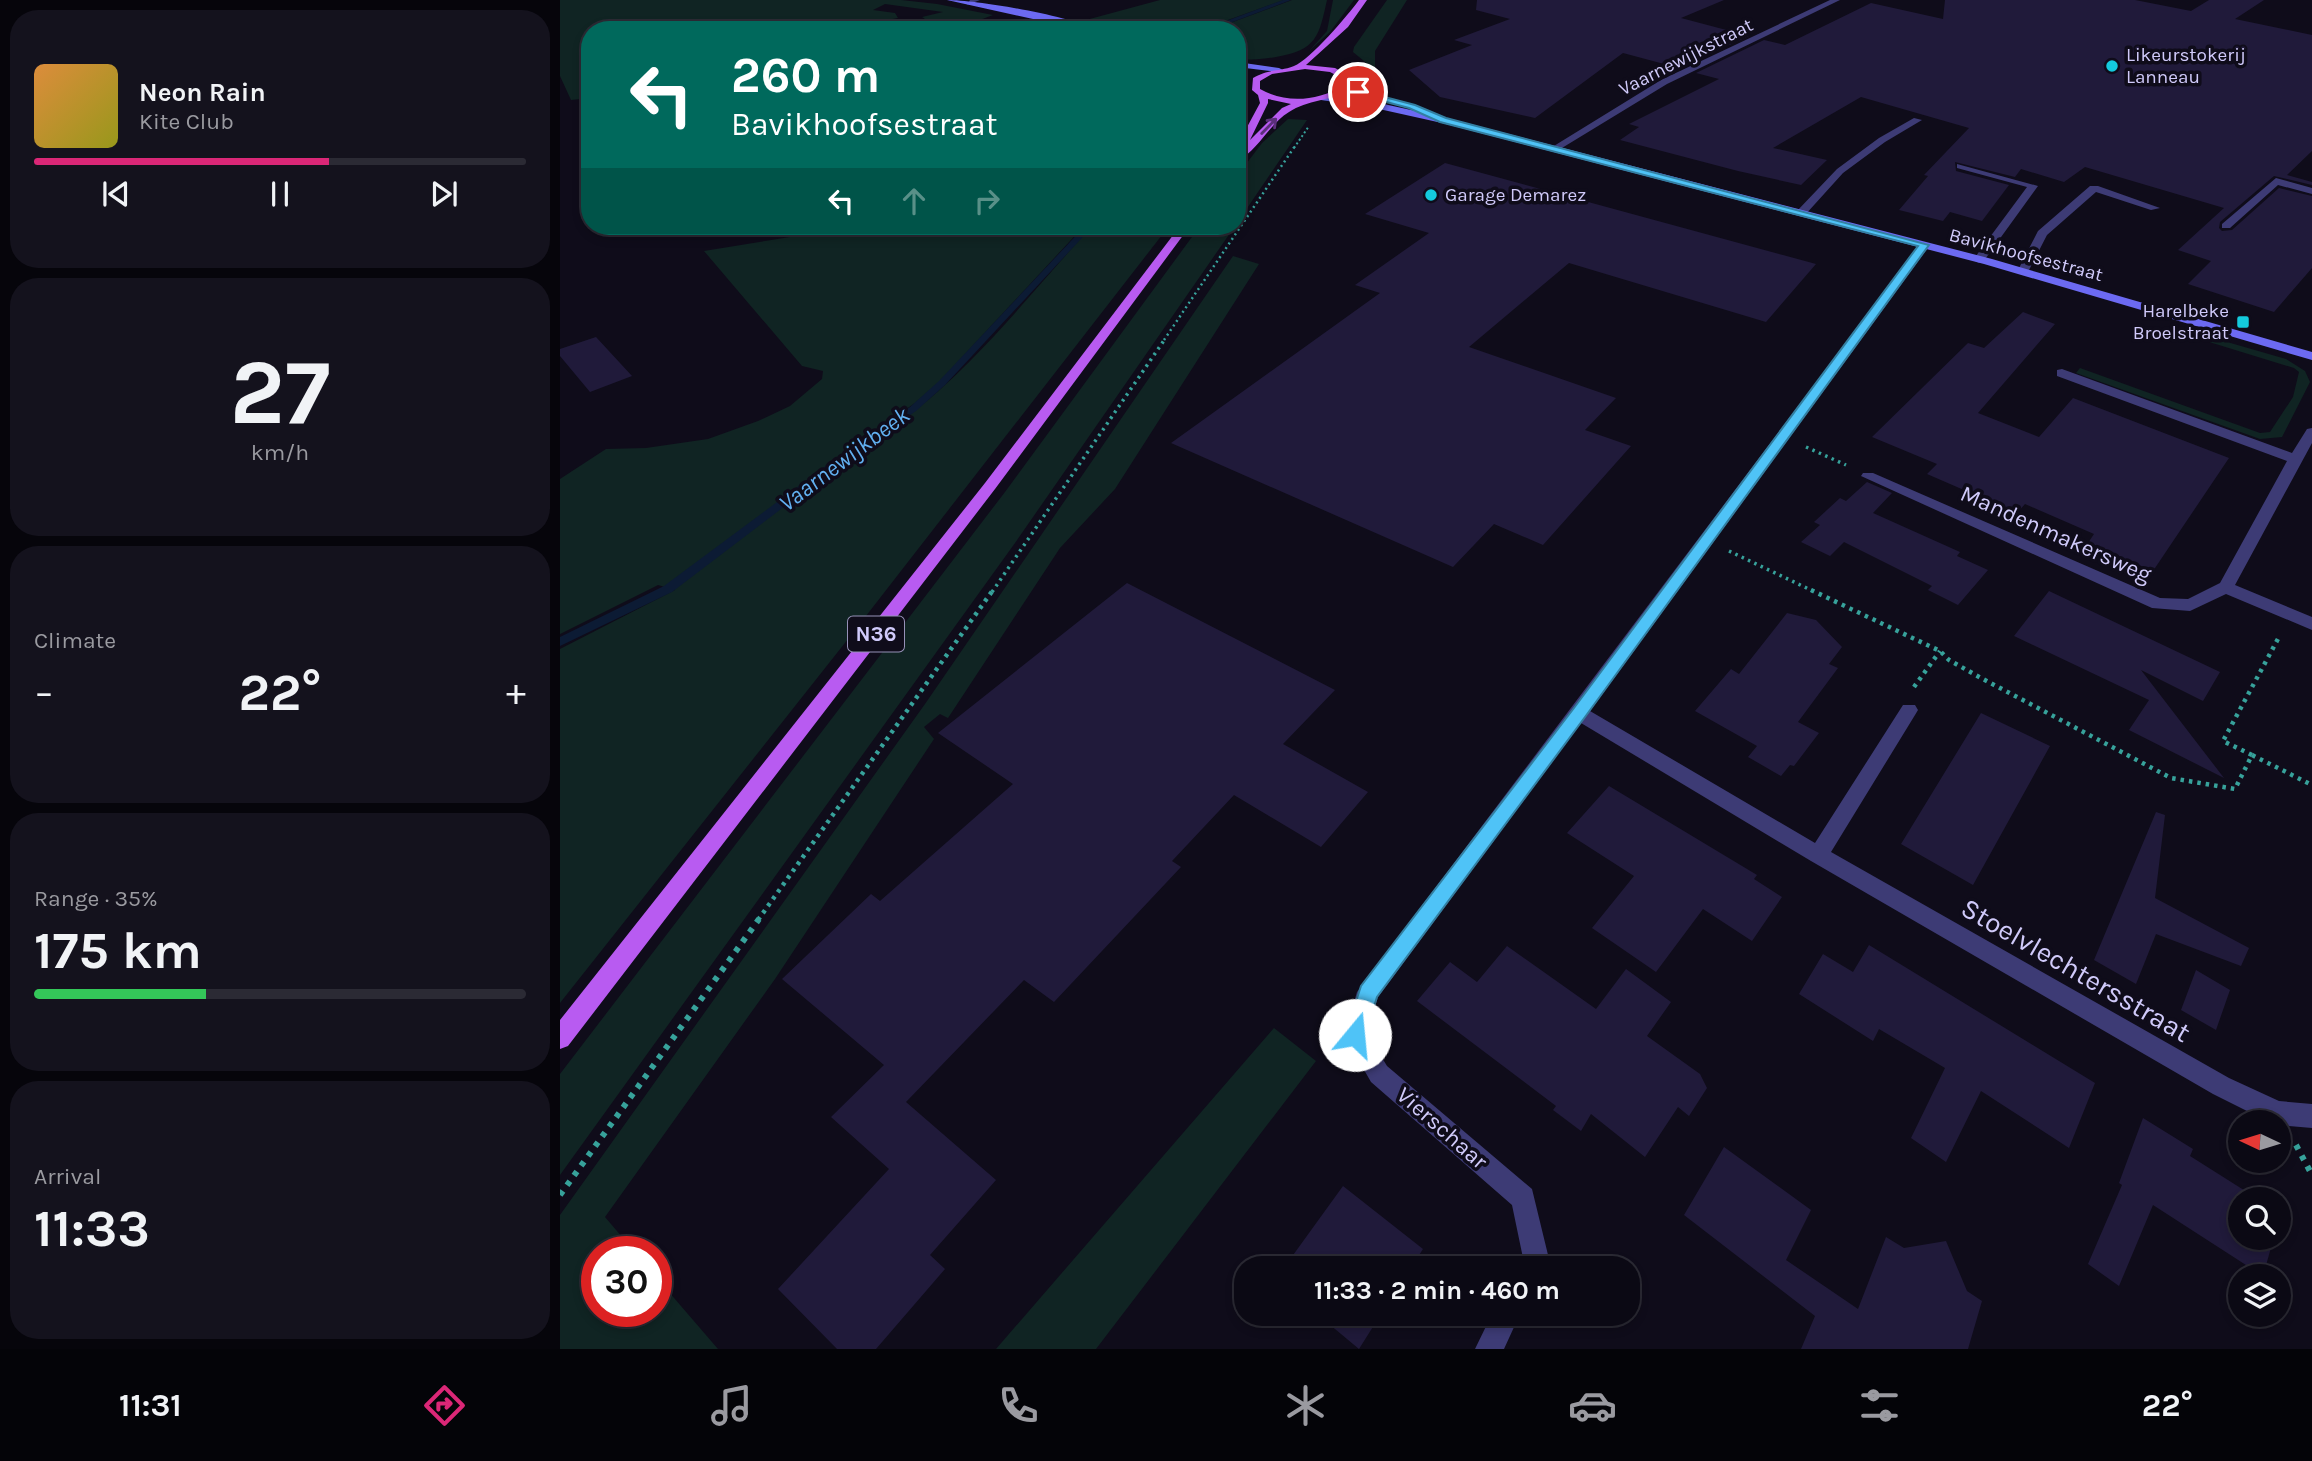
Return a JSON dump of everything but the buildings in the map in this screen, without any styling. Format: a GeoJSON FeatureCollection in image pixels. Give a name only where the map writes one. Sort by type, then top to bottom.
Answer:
{"type":"FeatureCollection","features":[{"type":"Feature","properties":{"kind":"main road"},"geometry":{"type":"LineString","coordinates":[[1299,67],[1345,25],[1363,0]]}},
{"type":"Feature","properties":{"kind":"main road"},"geometry":{"type":"LineString","coordinates":[[1336,46],[1345,25]]}},
{"type":"Feature","properties":{"kind":"main road"},"geometry":{"type":"LineString","coordinates":[[1331,66],[1347,78],[1347,86],[1339,93],[1306,100],[1281,99],[1256,90],[1256,82],[1263,75],[1299,67],[1331,66]]}},
{"type":"Feature","properties":{"kind":"main road"},"geometry":{"type":"LineString","coordinates":[[1246,139],[1264,103],[1262,94]]}},
{"type":"Feature","properties":{"kind":"main road"},"geometry":{"type":"LineString","coordinates":[[1246,147],[1285,110],[1306,100]]}},
{"type":"Feature","properties":{"kind":"main road","name":"N36"},"geometry":{"type":"LineString","coordinates":[[560,1038],[922,575],[1178,235]]}},
{"type":"Feature","properties":{"kind":"street"},"geometry":{"type":"LineString","coordinates":[[951,0],[973,1],[1056,21]]}},
{"type":"Feature","properties":{"kind":"street","name":"Vaarnewijkstraat"},"geometry":{"type":"LineString","coordinates":[[1554,149],[1664,82],[1836,0]]}},
{"type":"Feature","properties":{"kind":"street"},"geometry":{"type":"LineString","coordinates":[[1246,65],[1279,70]]}},
{"type":"Feature","properties":{"kind":"street"},"geometry":{"type":"LineString","coordinates":[[1246,77],[1256,82]]}},
{"type":"Feature","properties":{"kind":"street","name":"Bavikhoofsestraat"},"geometry":{"type":"LineString","coordinates":[[1347,86],[1358,92],[1412,106],[1443,120]]}},
{"type":"Feature","properties":{"kind":"street","name":"Bavikhoofsestraat"},"geometry":{"type":"LineString","coordinates":[[1324,98],[1370,104],[1443,120],[1924,245],[2023,271],[2312,356]]}},
{"type":"Feature","properties":{"kind":"street"},"geometry":{"type":"LineString","coordinates":[[1801,213],[1840,171],[1882,140],[1916,120]]}},
{"type":"Feature","properties":{"kind":"street"},"geometry":{"type":"LineString","coordinates":[[1960,166],[2033,186],[1979,260]]}},
{"type":"Feature","properties":{"kind":"street"},"geometry":{"type":"LineString","coordinates":[[2227,226],[2276,181],[2312,191]]}},
{"type":"Feature","properties":{"kind":"street"},"geometry":{"type":"LineString","coordinates":[[2023,271],[2042,233],[2094,188],[2155,208]]}},
{"type":"Feature","properties":{"kind":"street","name":"Vierschaar"},"geometry":{"type":"LineString","coordinates":[[1535,1256],[1523,1198],[1379,1074],[1355,1035],[1368,992],[1579,713],[1924,245]]}},
{"type":"Feature","properties":{"kind":"street"},"geometry":{"type":"LineString","coordinates":[[2062,373],[2295,459]]}},
{"type":"Feature","properties":{"kind":"street"},"geometry":{"type":"LineString","coordinates":[[2312,432],[2226,587],[2312,624]]}},
{"type":"Feature","properties":{"kind":"street","name":"Mandenmakersweg"},"geometry":{"type":"LineString","coordinates":[[1868,476],[2158,604],[2190,605],[2226,587]]}},
{"type":"Feature","properties":{"kind":"street"},"geometry":{"type":"LineString","coordinates":[[1818,855],[1909,710]]}},
{"type":"Feature","properties":{"kind":"street","name":"Stoelvlechtersstraat"},"geometry":{"type":"LineString","coordinates":[[1579,713],[1818,855],[2221,1086],[2278,1113],[2312,1116]]}},
{"type":"Feature","properties":{"kind":"street"},"geometry":{"type":"LineString","coordinates":[[1489,1349],[1501,1326]]}},
{"type":"Feature","properties":{"kind":"path"},"geometry":{"type":"LineString","coordinates":[[1246,218],[1313,119]]}},
{"type":"Feature","properties":{"kind":"path"},"geometry":{"type":"LineString","coordinates":[[560,1195],[1016,557],[1234,235]]}},
{"type":"Feature","properties":{"kind":"path"},"geometry":{"type":"LineString","coordinates":[[1783,437],[1868,476]]}},
{"type":"Feature","properties":{"kind":"path"},"geometry":{"type":"LineString","coordinates":[[1706,540],[1940,651],[1981,678],[2171,778],[2235,789],[2252,755]]}},
{"type":"Feature","properties":{"kind":"path"},"geometry":{"type":"LineString","coordinates":[[2291,615],[2223,741],[2312,785]]}},
{"type":"Feature","properties":{"kind":"path"},"geometry":{"type":"LineString","coordinates":[[1909,710],[1913,687],[1940,651]]}},
{"type":"Feature","properties":{"kind":"green space"},"geometry":{"type":"Polygon","coordinates":[[[560,0],[901,0],[993,15],[975,21],[928,21],[922,17],[943,12],[885,4],[873,10],[895,13],[898,18],[882,21],[581,21],[581,99],[571,100],[560,76],[560,0]]]}},
{"type":"Feature","properties":{"kind":"green space"},"geometry":{"type":"Polygon","coordinates":[[[1160,0],[1284,0],[1225,21],[1086,20],[1160,0]]]}},
{"type":"Feature","properties":{"kind":"green space"},"geometry":{"type":"Polygon","coordinates":[[[1292,0],[1327,0],[1314,39],[1290,54],[1246,59],[1246,21],[1235,21],[1292,0]]]}},
{"type":"Feature","properties":{"kind":"green space"},"geometry":{"type":"Polygon","coordinates":[[[1333,0],[1354,0],[1330,32],[1309,51],[1327,31],[1333,0]]]}},
{"type":"Feature","properties":{"kind":"green space"},"geometry":{"type":"Polygon","coordinates":[[[1387,0],[1407,0],[1375,51],[1375,70],[1353,52],[1387,0]]]}},
{"type":"Feature","properties":{"kind":"green space"},"geometry":{"type":"Polygon","coordinates":[[[1288,119],[1307,120],[1246,210],[1246,164],[1262,143],[1288,119]]]}},
{"type":"Feature","properties":{"kind":"green space"},"geometry":{"type":"Polygon","coordinates":[[[803,235],[1076,235],[939,382],[915,403],[873,432],[880,436],[939,391],[966,365],[1084,235],[1162,235],[852,634],[560,1003],[560,649],[675,590],[658,585],[560,634],[560,479],[606,449],[646,448],[708,439],[758,421],[790,406],[822,379],[823,371],[802,366],[704,251],[803,235]]]}},
{"type":"Feature","properties":{"kind":"green space"},"geometry":{"type":"Polygon","coordinates":[[[1193,235],[1229,235],[1015,543],[560,1175],[560,1074],[1005,492],[1193,235]]]}},
{"type":"Feature","properties":{"kind":"green space"},"geometry":{"type":"Polygon","coordinates":[[[1233,256],[1259,264],[1115,489],[1060,548],[948,718],[940,714],[924,727],[934,739],[775,979],[605,1217],[621,1236],[581,1236],[581,1327],[672,1327],[672,1296],[718,1349],[560,1349],[560,1215],[925,704],[1233,256]]]}},
{"type":"Feature","properties":{"kind":"green space"},"geometry":{"type":"Polygon","coordinates":[[[2182,329],[2286,359],[2305,371],[2310,382],[2282,437],[2260,439],[2076,373],[2080,368],[2260,433],[2270,432],[2293,397],[2299,372],[2294,368],[2180,333],[2182,329]]]}},
{"type":"Feature","properties":{"kind":"green space"},"geometry":{"type":"Polygon","coordinates":[[[1274,1028],[1316,1061],[1096,1349],[996,1349],[1274,1028]]]}},
{"type":"Feature","properties":{"kind":"waterway"},"geometry":{"type":"LineString","coordinates":[[1230,21],[1288,0]]}},
{"type":"Feature","properties":{"kind":"waterway","name":"Vaarnewijkbeek"},"geometry":{"type":"LineString","coordinates":[[560,642],[668,589],[857,447],[913,409],[942,383],[1081,235]]}},
{"type":"Feature","properties":{"kind":"place","name":"Likeurstokerij Lanneau"},"geometry":{"type":"Point","coordinates":[2112,66]}},
{"type":"Feature","properties":{"kind":"place","name":"Garage Demarez"},"geometry":{"type":"Point","coordinates":[1431,195]}},
{"type":"Feature","properties":{"kind":"place","name":"Harelbeke Broelstraat"},"geometry":{"type":"Point","coordinates":[2243,322]}},
{"type":"Feature","properties":{"kind":"route"},"geometry":{"type":"LineString","coordinates":[[1355,1035],[1368,992],[1579,713],[1924,245],[1443,120],[1412,106],[1358,92]]}}]}
